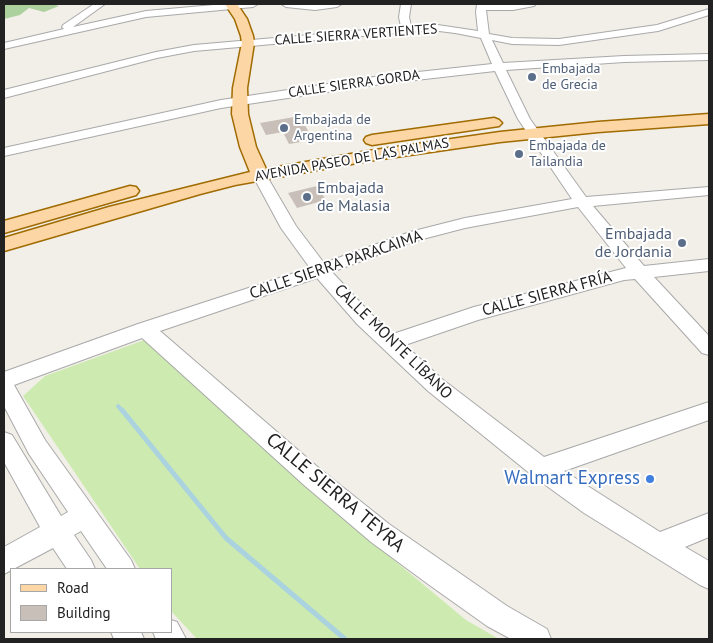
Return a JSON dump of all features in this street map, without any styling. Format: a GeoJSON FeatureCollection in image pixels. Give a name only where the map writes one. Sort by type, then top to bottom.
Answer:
{"type":"FeatureCollection","features":[{"type":"Feature","properties":{"kind":"main road","name":"CALLE MONTE LÍBANO"},"geometry":{"type":"LineString","coordinates":[[232,5],[241,19],[248,43],[240,88],[240,101],[244,127],[258,169]]}},
{"type":"Feature","properties":{"kind":"main road","name":"AVENIDA PASEO DE LAS PALMAS"},"geometry":{"type":"LineString","coordinates":[[529,126],[709,108]]}},
{"type":"Feature","properties":{"kind":"main road","name":"AVENIDA PASEO DE LAS PALMAS"},"geometry":{"type":"LineString","coordinates":[[4,246],[258,169],[410,134],[529,126],[709,119]]}},
{"type":"Feature","properties":{"kind":"main road","name":"AVENIDA PASEO DE LAS PALMAS"},"geometry":{"type":"LineString","coordinates":[[4,227],[152,186],[258,169]]}},
{"type":"Feature","properties":{"kind":"street"},"geometry":{"type":"LineString","coordinates":[[59,33],[100,4]]}},
{"type":"Feature","properties":{"kind":"street"},"geometry":{"type":"LineString","coordinates":[[4,46],[157,13],[254,4]]}},
{"type":"Feature","properties":{"kind":"street"},"geometry":{"type":"LineString","coordinates":[[293,4],[315,6],[337,4]]}},
{"type":"Feature","properties":{"kind":"street"},"geometry":{"type":"LineString","coordinates":[[406,4],[404,17],[406,29]]}},
{"type":"Feature","properties":{"kind":"street"},"geometry":{"type":"LineString","coordinates":[[531,4],[513,7],[482,5],[485,36],[498,67],[529,126],[582,202],[639,272],[709,348]]}},
{"type":"Feature","properties":{"kind":"street","name":"CALLE SIERRA VERTIENTES"},"geometry":{"type":"LineString","coordinates":[[4,94],[173,51],[406,29],[443,28],[526,42],[575,41],[658,28],[709,12]]}},
{"type":"Feature","properties":{"kind":"street","name":"CALLE SIERRA GORDA"},"geometry":{"type":"LineString","coordinates":[[4,152],[112,127],[240,101],[381,80],[498,67],[624,59],[709,57]]}},
{"type":"Feature","properties":{"kind":"street","name":"CALLE MONTE LÍBANO"},"geometry":{"type":"LineString","coordinates":[[258,169],[289,228],[321,271],[364,319],[435,386],[542,469],[593,505],[709,576]]}},
{"type":"Feature","properties":{"kind":"street","name":"CALLE SIERRA PARACAIMA"},"geometry":{"type":"LineString","coordinates":[[4,380],[145,329],[321,271],[410,237],[465,223],[582,202],[709,191]]}},
{"type":"Feature","properties":{"kind":"street","name":"CALLE SIERRA FRÍA"},"geometry":{"type":"LineString","coordinates":[[389,343],[474,314],[639,272],[709,265]]}},
{"type":"Feature","properties":{"kind":"street","name":"CALLE SIERRA TEYRA"},"geometry":{"type":"LineString","coordinates":[[145,329],[312,477],[380,533],[437,575],[498,616],[537,639]]}},
{"type":"Feature","properties":{"kind":"street"},"geometry":{"type":"LineString","coordinates":[[4,387],[37,446],[121,568]]}},
{"type":"Feature","properties":{"kind":"street"},"geometry":{"type":"LineString","coordinates":[[542,469],[709,411]]}},
{"type":"Feature","properties":{"kind":"street"},"geometry":{"type":"LineString","coordinates":[[4,442],[56,532],[81,568]]}},
{"type":"Feature","properties":{"kind":"street"},"geometry":{"type":"LineString","coordinates":[[4,561],[86,516]]}},
{"type":"Feature","properties":{"kind":"street"},"geometry":{"type":"LineString","coordinates":[[658,545],[709,525]]}},
{"type":"Feature","properties":{"kind":"green space"},"geometry":{"type":"Polygon","coordinates":[[[4,4],[52,4],[59,6],[44,12],[29,8],[20,15],[4,19],[4,4]]]}},
{"type":"Feature","properties":{"kind":"green space"},"geometry":{"type":"Polygon","coordinates":[[[147,339],[299,481],[466,620],[499,639],[197,639],[172,612],[172,568],[139,568],[23,396],[45,376],[147,339]]]}},
{"type":"Feature","properties":{"kind":"building","name":"Embajada de Argentina"},"geometry":{"type":"Polygon","coordinates":[[[300,116],[313,140],[289,144],[283,132],[266,135],[260,123],[300,116]]]}},
{"type":"Feature","properties":{"kind":"building","name":"Embajada de Malasia"},"geometry":{"type":"Polygon","coordinates":[[[317,186],[326,200],[297,208],[288,193],[317,186]]]}},
{"type":"Feature","properties":{"kind":"waterway"},"geometry":{"type":"LineString","coordinates":[[118,406],[123,412]]}},
{"type":"Feature","properties":{"kind":"waterway"},"geometry":{"type":"LineString","coordinates":[[122,410],[226,538],[345,639]]}},
{"type":"Feature","properties":{"kind":"place","name":"Embajada de Grecia"},"geometry":{"type":"Point","coordinates":[532,77]}},
{"type":"Feature","properties":{"kind":"place","name":"Embajada de Argentina"},"geometry":{"type":"Point","coordinates":[284,128]}},
{"type":"Feature","properties":{"kind":"place","name":"Embajada de Tailandia"},"geometry":{"type":"Point","coordinates":[519,154]}},
{"type":"Feature","properties":{"kind":"place","name":"Embajada de Malasia"},"geometry":{"type":"Point","coordinates":[307,197]}},
{"type":"Feature","properties":{"kind":"place","name":"Embajada de Jordania"},"geometry":{"type":"Point","coordinates":[682,243]}},
{"type":"Feature","properties":{"kind":"place","name":"Walmart Express"},"geometry":{"type":"Point","coordinates":[650,479]}}]}
